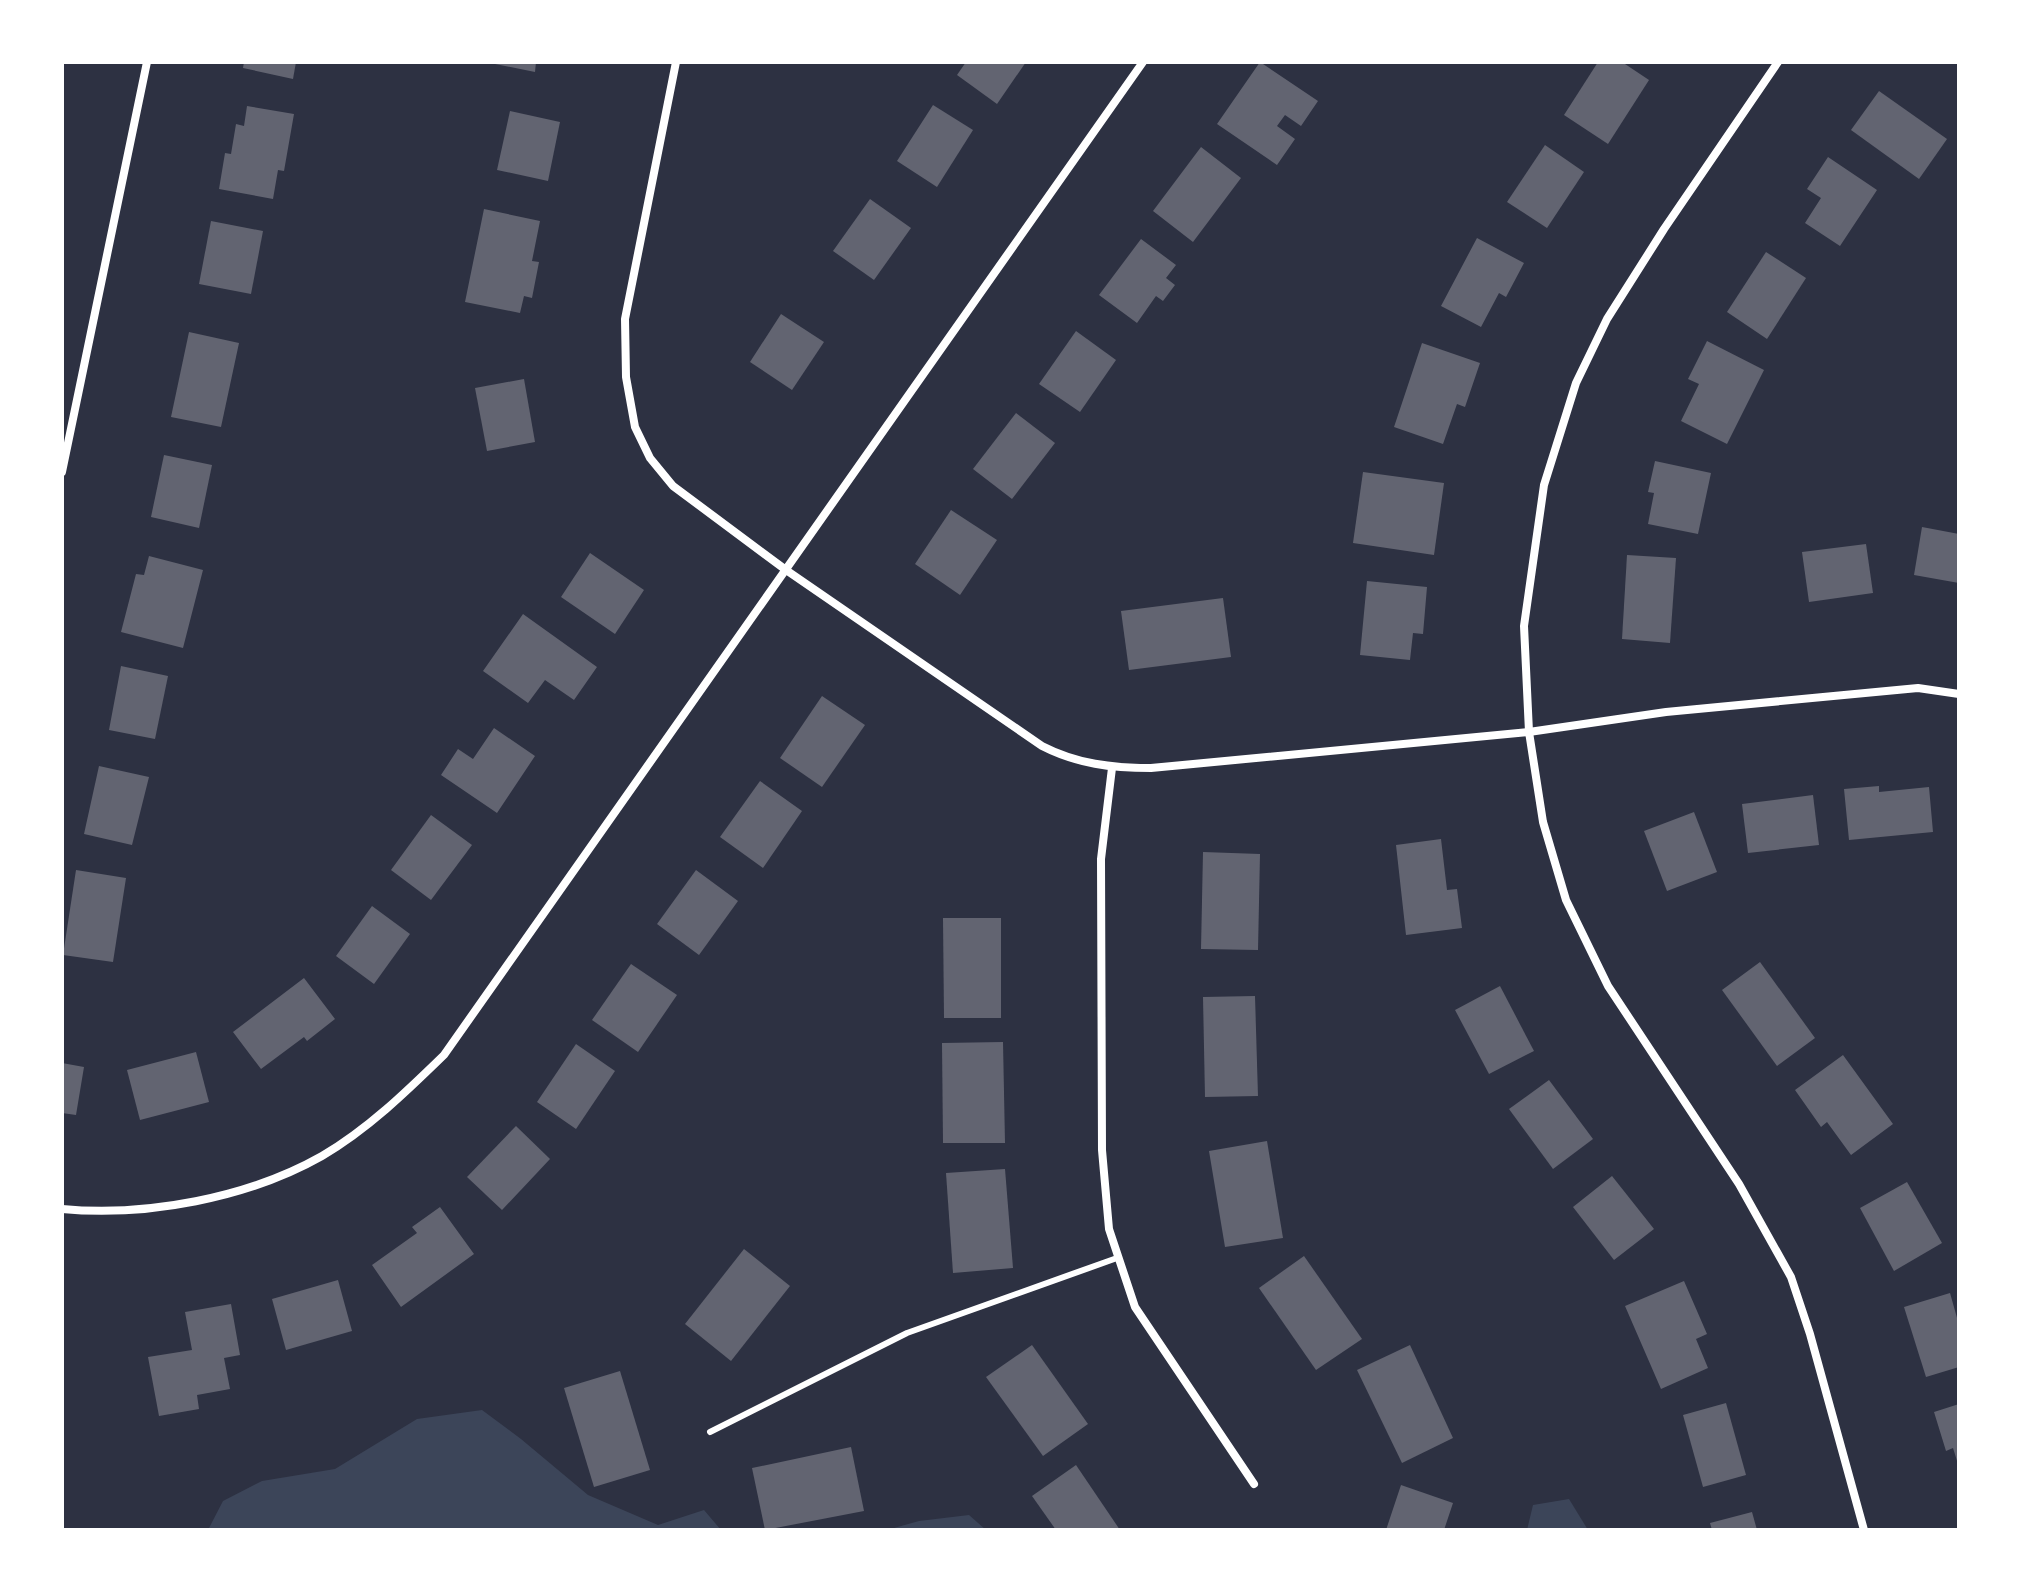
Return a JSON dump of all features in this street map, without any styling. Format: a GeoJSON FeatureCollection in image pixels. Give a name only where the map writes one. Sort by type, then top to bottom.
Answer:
{"type":"FeatureCollection","features":[{"type":"Feature","properties":{"kind":"street"},"geometry":{"type":"LineString","coordinates":[[62,472],[147,62]]}},
{"type":"Feature","properties":{"kind":"street"},"geometry":{"type":"LineString","coordinates":[[676,62],[625,319],[626,377],[635,427],[650,458],[673,486],[786,570],[1042,746],[1065,758],[1112,768],[1151,768],[1529,732],[1666,712],[1918,688],[1959,694]]}},
{"type":"Feature","properties":{"kind":"street"},"geometry":{"type":"LineString","coordinates":[[62,1209],[85,1211],[181,1205],[259,1184],[322,1156],[389,1109],[444,1055],[1143,62]]}},
{"type":"Feature","properties":{"kind":"street"},"geometry":{"type":"LineString","coordinates":[[1778,62],[1656,241],[1607,319],[1576,383],[1544,485],[1524,626],[1529,732],[1543,822],[1566,900],[1608,986],[1739,1184],[1791,1277],[1810,1334],[1864,1530]]}},
{"type":"Feature","properties":{"kind":"street"},"geometry":{"type":"LineString","coordinates":[[1112,768],[1101,859],[1102,1150],[1109,1229],[1135,1307],[1254,1484]]}},
{"type":"Feature","properties":{"kind":"lane"},"geometry":{"type":"LineString","coordinates":[[710,1432],[907,1333],[1117,1258]]}},
{"type":"Feature","properties":{"kind":"shaded area"},"geometry":{"type":"Polygon","coordinates":[[[482,1410],[588,1495],[658,1525],[704,1510],[721,1530],[208,1530],[223,1501],[262,1481],[335,1469],[417,1419],[482,1410]]]}},
{"type":"Feature","properties":{"kind":"shaded area"},"geometry":{"type":"Polygon","coordinates":[[[1569,1499],[1588,1530],[1527,1530],[1533,1505],[1569,1499]]]}},
{"type":"Feature","properties":{"kind":"shaded area"},"geometry":{"type":"Polygon","coordinates":[[[969,1515],[986,1530],[887,1530],[919,1521],[969,1515]]]}},
{"type":"Feature","properties":{"kind":"building"},"geometry":{"type":"Polygon","coordinates":[[[244,62],[296,62],[293,79],[243,68],[244,62]]]}},
{"type":"Feature","properties":{"kind":"building"},"geometry":{"type":"Polygon","coordinates":[[[485,62],[536,62],[535,72],[485,62]]]}},
{"type":"Feature","properties":{"kind":"building"},"geometry":{"type":"Polygon","coordinates":[[[966,62],[1026,62],[997,104],[957,75],[966,62]]]}},
{"type":"Feature","properties":{"kind":"building"},"geometry":{"type":"Polygon","coordinates":[[[1260,62],[1318,101],[1301,126],[1285,115],[1277,126],[1295,139],[1277,165],[1217,124],[1260,62]]]}},
{"type":"Feature","properties":{"kind":"building"},"geometry":{"type":"Polygon","coordinates":[[[1598,62],[1622,62],[1649,80],[1608,144],[1564,115],[1598,62]]]}},
{"type":"Feature","properties":{"kind":"building"},"geometry":{"type":"Polygon","coordinates":[[[1879,91],[1947,139],[1919,179],[1851,130],[1879,91]]]}},
{"type":"Feature","properties":{"kind":"building"},"geometry":{"type":"Polygon","coordinates":[[[933,105],[973,130],[937,187],[897,161],[933,105]]]}},
{"type":"Feature","properties":{"kind":"building"},"geometry":{"type":"Polygon","coordinates":[[[247,106],[294,114],[284,171],[278,170],[273,199],[219,189],[225,153],[231,154],[236,124],[244,126],[247,106]]]}},
{"type":"Feature","properties":{"kind":"building"},"geometry":{"type":"Polygon","coordinates":[[[510,111],[560,122],[548,181],[497,170],[510,111]]]}},
{"type":"Feature","properties":{"kind":"building"},"geometry":{"type":"Polygon","coordinates":[[[1545,145],[1584,172],[1547,228],[1507,202],[1545,145]]]}},
{"type":"Feature","properties":{"kind":"building"},"geometry":{"type":"Polygon","coordinates":[[[1201,147],[1241,178],[1193,242],[1153,211],[1201,147]]]}},
{"type":"Feature","properties":{"kind":"building"},"geometry":{"type":"Polygon","coordinates":[[[1828,157],[1877,190],[1840,246],[1805,223],[1821,198],[1807,189],[1828,157]]]}},
{"type":"Feature","properties":{"kind":"building"},"geometry":{"type":"Polygon","coordinates":[[[870,199],[911,228],[874,280],[833,251],[870,199]]]}},
{"type":"Feature","properties":{"kind":"building"},"geometry":{"type":"Polygon","coordinates":[[[484,209],[540,221],[532,261],[539,262],[532,298],[524,296],[520,313],[465,302],[484,209]]]}},
{"type":"Feature","properties":{"kind":"building"},"geometry":{"type":"Polygon","coordinates":[[[211,221],[263,231],[251,294],[199,284],[211,221]]]}},
{"type":"Feature","properties":{"kind":"building"},"geometry":{"type":"Polygon","coordinates":[[[1477,238],[1524,263],[1506,297],[1499,293],[1481,327],[1441,306],[1477,238]]]}},
{"type":"Feature","properties":{"kind":"building"},"geometry":{"type":"Polygon","coordinates":[[[1141,239],[1176,265],[1166,278],[1175,285],[1163,301],[1156,296],[1137,323],[1099,295],[1141,239]]]}},
{"type":"Feature","properties":{"kind":"building"},"geometry":{"type":"Polygon","coordinates":[[[1766,252],[1806,278],[1767,339],[1727,312],[1766,252]]]}},
{"type":"Feature","properties":{"kind":"building"},"geometry":{"type":"Polygon","coordinates":[[[781,314],[824,342],[792,390],[750,362],[781,314]]]}},
{"type":"Feature","properties":{"kind":"building"},"geometry":{"type":"Polygon","coordinates":[[[1076,331],[1116,360],[1080,412],[1039,384],[1076,331]]]}},
{"type":"Feature","properties":{"kind":"building"},"geometry":{"type":"Polygon","coordinates":[[[189,332],[239,343],[221,427],[171,417],[189,332]]]}},
{"type":"Feature","properties":{"kind":"building"},"geometry":{"type":"Polygon","coordinates":[[[1707,341],[1764,370],[1727,444],[1681,421],[1699,384],[1688,379],[1707,341]]]}},
{"type":"Feature","properties":{"kind":"building"},"geometry":{"type":"Polygon","coordinates":[[[1422,343],[1480,363],[1465,407],[1457,404],[1443,444],[1394,427],[1422,343]]]}},
{"type":"Feature","properties":{"kind":"building"},"geometry":{"type":"Polygon","coordinates":[[[524,379],[535,442],[487,451],[475,388],[524,379]]]}},
{"type":"Feature","properties":{"kind":"building"},"geometry":{"type":"Polygon","coordinates":[[[1016,413],[1055,443],[1012,499],[973,469],[1016,413]]]}},
{"type":"Feature","properties":{"kind":"building"},"geometry":{"type":"Polygon","coordinates":[[[164,455],[212,465],[199,528],[151,517],[164,455]]]}},
{"type":"Feature","properties":{"kind":"building"},"geometry":{"type":"Polygon","coordinates":[[[1655,461],[1711,473],[1698,534],[1648,524],[1654,493],[1648,492],[1655,461]]]}},
{"type":"Feature","properties":{"kind":"building"},"geometry":{"type":"Polygon","coordinates":[[[1363,472],[1444,483],[1434,555],[1353,543],[1363,472]]]}},
{"type":"Feature","properties":{"kind":"building"},"geometry":{"type":"Polygon","coordinates":[[[951,510],[997,540],[960,595],[915,564],[951,510]]]}},
{"type":"Feature","properties":{"kind":"building"},"geometry":{"type":"Polygon","coordinates":[[[1922,527],[1959,534],[1959,583],[1914,575],[1922,527]]]}},
{"type":"Feature","properties":{"kind":"building"},"geometry":{"type":"Polygon","coordinates":[[[1866,544],[1873,593],[1809,602],[1802,552],[1866,544]]]}},
{"type":"Feature","properties":{"kind":"building"},"geometry":{"type":"Polygon","coordinates":[[[590,553],[644,590],[615,634],[561,597],[590,553]]]}},
{"type":"Feature","properties":{"kind":"building"},"geometry":{"type":"Polygon","coordinates":[[[1627,555],[1676,558],[1670,643],[1622,639],[1627,555]]]}},
{"type":"Feature","properties":{"kind":"building"},"geometry":{"type":"Polygon","coordinates":[[[149,556],[203,570],[183,648],[121,632],[136,574],[144,575],[149,556]]]}},
{"type":"Feature","properties":{"kind":"building"},"geometry":{"type":"Polygon","coordinates":[[[1367,581],[1427,587],[1423,634],[1413,633],[1410,660],[1360,655],[1367,581]]]}},
{"type":"Feature","properties":{"kind":"building"},"geometry":{"type":"Polygon","coordinates":[[[1223,598],[1231,657],[1129,670],[1121,611],[1223,598]]]}},
{"type":"Feature","properties":{"kind":"building"},"geometry":{"type":"Polygon","coordinates":[[[523,614],[597,667],[574,700],[545,680],[528,703],[483,671],[523,614]]]}},
{"type":"Feature","properties":{"kind":"building"},"geometry":{"type":"Polygon","coordinates":[[[121,666],[168,676],[155,739],[109,730],[121,666]]]}},
{"type":"Feature","properties":{"kind":"building"},"geometry":{"type":"Polygon","coordinates":[[[822,696],[865,725],[822,787],[780,758],[822,696]]]}},
{"type":"Feature","properties":{"kind":"building"},"geometry":{"type":"Polygon","coordinates":[[[494,728],[535,756],[497,813],[441,775],[458,749],[473,759],[494,728]]]}},
{"type":"Feature","properties":{"kind":"building"},"geometry":{"type":"Polygon","coordinates":[[[99,766],[149,777],[132,845],[84,834],[99,766]]]}},
{"type":"Feature","properties":{"kind":"building"},"geometry":{"type":"Polygon","coordinates":[[[760,781],[802,811],[763,868],[720,837],[760,781]]]}},
{"type":"Feature","properties":{"kind":"building"},"geometry":{"type":"Polygon","coordinates":[[[1879,786],[1879,792],[1929,787],[1933,832],[1849,840],[1844,789],[1879,786]]]}},
{"type":"Feature","properties":{"kind":"building"},"geometry":{"type":"Polygon","coordinates":[[[1813,795],[1819,845],[1748,853],[1742,804],[1813,795]]]}},
{"type":"Feature","properties":{"kind":"building"},"geometry":{"type":"Polygon","coordinates":[[[1694,812],[1717,872],[1667,891],[1644,831],[1694,812]]]}},
{"type":"Feature","properties":{"kind":"building"},"geometry":{"type":"Polygon","coordinates":[[[431,815],[472,845],[431,900],[391,870],[431,815]]]}},
{"type":"Feature","properties":{"kind":"building"},"geometry":{"type":"Polygon","coordinates":[[[1441,839],[1447,890],[1457,889],[1462,928],[1406,935],[1396,845],[1441,839]]]}},
{"type":"Feature","properties":{"kind":"building"},"geometry":{"type":"Polygon","coordinates":[[[1203,852],[1260,854],[1258,950],[1201,949],[1203,852]]]}},
{"type":"Feature","properties":{"kind":"building"},"geometry":{"type":"Polygon","coordinates":[[[76,870],[126,878],[113,962],[63,955],[76,870]]]}},
{"type":"Feature","properties":{"kind":"building"},"geometry":{"type":"Polygon","coordinates":[[[696,870],[738,901],[699,955],[657,924],[696,870]]]}},
{"type":"Feature","properties":{"kind":"building"},"geometry":{"type":"Polygon","coordinates":[[[372,906],[410,934],[374,984],[336,956],[372,906]]]}},
{"type":"Feature","properties":{"kind":"building"},"geometry":{"type":"Polygon","coordinates":[[[943,918],[1001,918],[1001,1018],[944,1018],[943,918]]]}},
{"type":"Feature","properties":{"kind":"building"},"geometry":{"type":"Polygon","coordinates":[[[1760,962],[1815,1038],[1777,1066],[1722,990],[1760,962]]]}},
{"type":"Feature","properties":{"kind":"building"},"geometry":{"type":"Polygon","coordinates":[[[631,964],[677,995],[638,1052],[592,1020],[631,964]]]}},
{"type":"Feature","properties":{"kind":"building"},"geometry":{"type":"Polygon","coordinates":[[[304,978],[335,1019],[307,1041],[304,1037],[261,1069],[233,1032],[304,978]]]}},
{"type":"Feature","properties":{"kind":"building"},"geometry":{"type":"Polygon","coordinates":[[[1500,986],[1534,1051],[1489,1074],[1455,1010],[1500,986]]]}},
{"type":"Feature","properties":{"kind":"building"},"geometry":{"type":"Polygon","coordinates":[[[1255,996],[1258,1096],[1205,1097],[1203,997],[1255,996]]]}},
{"type":"Feature","properties":{"kind":"building"},"geometry":{"type":"Polygon","coordinates":[[[1003,1042],[1005,1143],[943,1143],[942,1043],[1003,1042]]]}},
{"type":"Feature","properties":{"kind":"building"},"geometry":{"type":"Polygon","coordinates":[[[576,1044],[615,1071],[576,1129],[537,1102],[576,1044]]]}},
{"type":"Feature","properties":{"kind":"building"},"geometry":{"type":"Polygon","coordinates":[[[196,1052],[209,1102],[140,1120],[127,1070],[196,1052]]]}},
{"type":"Feature","properties":{"kind":"building"},"geometry":{"type":"Polygon","coordinates":[[[1843,1055],[1893,1124],[1851,1155],[1827,1122],[1821,1127],[1795,1090],[1843,1055]]]}},
{"type":"Feature","properties":{"kind":"building"},"geometry":{"type":"Polygon","coordinates":[[[62,1063],[84,1067],[76,1115],[62,1113],[62,1063]]]}},
{"type":"Feature","properties":{"kind":"building"},"geometry":{"type":"Polygon","coordinates":[[[1549,1080],[1593,1139],[1553,1169],[1509,1109],[1549,1080]]]}},
{"type":"Feature","properties":{"kind":"building"},"geometry":{"type":"Polygon","coordinates":[[[516,1126],[550,1159],[502,1210],[467,1177],[516,1126]]]}},
{"type":"Feature","properties":{"kind":"building"},"geometry":{"type":"Polygon","coordinates":[[[1267,1141],[1283,1238],[1225,1247],[1209,1151],[1267,1141]]]}},
{"type":"Feature","properties":{"kind":"building"},"geometry":{"type":"Polygon","coordinates":[[[1005,1169],[1013,1268],[953,1273],[946,1173],[1005,1169]]]}},
{"type":"Feature","properties":{"kind":"building"},"geometry":{"type":"Polygon","coordinates":[[[1612,1176],[1654,1229],[1614,1260],[1573,1207],[1612,1176]]]}},
{"type":"Feature","properties":{"kind":"building"},"geometry":{"type":"Polygon","coordinates":[[[1907,1182],[1942,1243],[1894,1271],[1860,1208],[1907,1182]]]}},
{"type":"Feature","properties":{"kind":"building"},"geometry":{"type":"Polygon","coordinates":[[[440,1207],[474,1254],[401,1307],[372,1265],[417,1233],[412,1227],[440,1207]]]}},
{"type":"Feature","properties":{"kind":"building"},"geometry":{"type":"Polygon","coordinates":[[[744,1249],[790,1286],[731,1361],[685,1324],[744,1249]]]}},
{"type":"Feature","properties":{"kind":"building"},"geometry":{"type":"Polygon","coordinates":[[[1304,1256],[1362,1339],[1316,1370],[1259,1288],[1304,1256]]]}},
{"type":"Feature","properties":{"kind":"building"},"geometry":{"type":"Polygon","coordinates":[[[338,1280],[352,1331],[286,1350],[272,1299],[338,1280]]]}},
{"type":"Feature","properties":{"kind":"building"},"geometry":{"type":"Polygon","coordinates":[[[1684,1281],[1707,1334],[1696,1339],[1708,1368],[1661,1389],[1625,1306],[1684,1281]]]}},
{"type":"Feature","properties":{"kind":"building"},"geometry":{"type":"Polygon","coordinates":[[[1950,1293],[1959,1325],[1959,1367],[1926,1377],[1904,1307],[1950,1293]]]}},
{"type":"Feature","properties":{"kind":"building"},"geometry":{"type":"Polygon","coordinates":[[[231,1304],[240,1355],[224,1358],[230,1389],[197,1395],[199,1409],[159,1416],[148,1357],[192,1350],[185,1312],[231,1304]]]}},
{"type":"Feature","properties":{"kind":"building"},"geometry":{"type":"Polygon","coordinates":[[[1032,1345],[1088,1424],[1043,1456],[986,1377],[1032,1345]]]}},
{"type":"Feature","properties":{"kind":"building"},"geometry":{"type":"Polygon","coordinates":[[[1410,1345],[1453,1438],[1402,1463],[1357,1370],[1410,1345]]]}},
{"type":"Feature","properties":{"kind":"building"},"geometry":{"type":"Polygon","coordinates":[[[620,1371],[650,1470],[594,1487],[564,1388],[620,1371]]]}},
{"type":"Feature","properties":{"kind":"building"},"geometry":{"type":"Polygon","coordinates":[[[1726,1403],[1746,1475],[1703,1487],[1683,1415],[1726,1403]]]}},
{"type":"Feature","properties":{"kind":"building"},"geometry":{"type":"Polygon","coordinates":[[[1959,1404],[1958,1464],[1953,1448],[1946,1451],[1934,1412],[1959,1404]]]}},
{"type":"Feature","properties":{"kind":"building"},"geometry":{"type":"Polygon","coordinates":[[[851,1447],[864,1511],[765,1530],[752,1468],[851,1447]]]}},
{"type":"Feature","properties":{"kind":"building"},"geometry":{"type":"Polygon","coordinates":[[[1076,1465],[1120,1530],[1056,1530],[1032,1496],[1076,1465]]]}},
{"type":"Feature","properties":{"kind":"building"},"geometry":{"type":"Polygon","coordinates":[[[1401,1485],[1453,1503],[1444,1530],[1386,1530],[1401,1485]]]}},
{"type":"Feature","properties":{"kind":"building"},"geometry":{"type":"Polygon","coordinates":[[[1752,1512],[1757,1530],[1712,1530],[1710,1523],[1752,1512]]]}}]}
